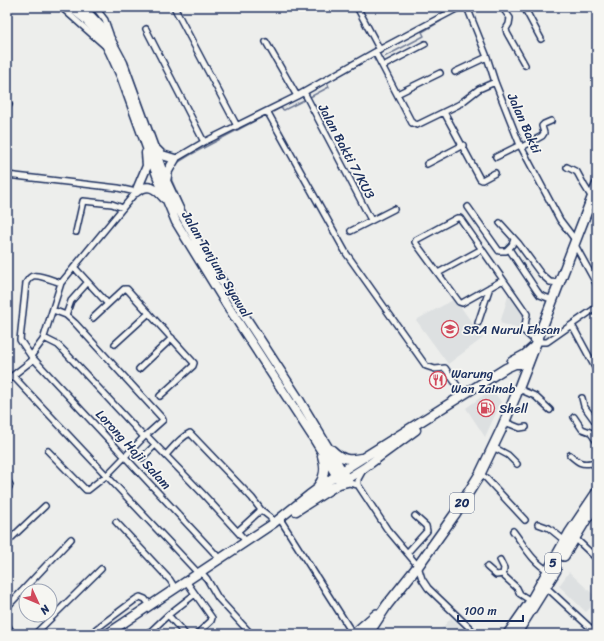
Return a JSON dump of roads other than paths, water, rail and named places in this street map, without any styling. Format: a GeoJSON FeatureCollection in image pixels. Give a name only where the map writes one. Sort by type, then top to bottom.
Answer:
{"type":"FeatureCollection","features":[{"type":"Feature","properties":{"kind":"highway","name":"20"},"geometry":{"type":"LineString","coordinates":[[368,634],[386,605],[418,566],[455,514],[480,474],[519,389],[597,185]]}},
{"type":"Feature","properties":{"kind":"highway"},"geometry":{"type":"LineString","coordinates":[[511,364],[522,357],[535,345]]}},
{"type":"Feature","properties":{"kind":"highway"},"geometry":{"type":"LineString","coordinates":[[511,364],[519,368],[524,374]]}},
{"type":"Feature","properties":{"kind":"highway","name":"5"},"geometry":{"type":"LineString","coordinates":[[508,634],[531,601],[548,570],[597,492]]}},
{"type":"Feature","properties":{"kind":"highway","name":"5"},"geometry":{"type":"LineString","coordinates":[[516,634],[597,505]]}},
{"type":"Feature","properties":{"kind":"highway","name":"20"},"geometry":{"type":"LineString","coordinates":[[354,634],[386,605]]}},
{"type":"Feature","properties":{"kind":"main road","name":"Jalan Tanjung Syawal"},"geometry":{"type":"LineString","coordinates":[[70,7],[107,33],[112,49],[128,74],[159,181],[176,222],[193,252],[344,481]]}},
{"type":"Feature","properties":{"kind":"main road","name":"Jalan Tanjung Syawal"},"geometry":{"type":"LineString","coordinates":[[82,7],[94,24]]}},
{"type":"Feature","properties":{"kind":"main road","name":"Jalan Tanjung Syawal"},"geometry":{"type":"LineString","coordinates":[[150,146],[182,215],[205,255],[300,401],[322,446]]}},
{"type":"Feature","properties":{"kind":"main road"},"geometry":{"type":"LineString","coordinates":[[136,192],[146,166],[150,146],[162,155],[175,159],[168,171],[166,181]]}},
{"type":"Feature","properties":{"kind":"main road"},"geometry":{"type":"LineString","coordinates":[[136,192],[146,187],[152,188],[169,204]]}},
{"type":"Feature","properties":{"kind":"main road"},"geometry":{"type":"LineString","coordinates":[[277,521],[309,495],[340,473],[498,372],[511,364],[528,363]]}},
{"type":"Feature","properties":{"kind":"main road"},"geometry":{"type":"LineString","coordinates":[[107,634],[246,541],[327,492],[385,454],[460,396]]}},
{"type":"Feature","properties":{"kind":"main road"},"geometry":{"type":"LineString","coordinates":[[322,446],[341,458],[350,460],[366,457]]}},
{"type":"Feature","properties":{"kind":"main road"},"geometry":{"type":"LineString","coordinates":[[309,495],[323,479],[325,471],[322,446]]}},
{"type":"Feature","properties":{"kind":"street"},"geometry":{"type":"LineString","coordinates":[[61,7],[112,49]]}},
{"type":"Feature","properties":{"kind":"street"},"geometry":{"type":"LineString","coordinates":[[95,7],[105,20],[112,49]]}},
{"type":"Feature","properties":{"kind":"street"},"geometry":{"type":"LineString","coordinates":[[174,7],[237,126]]}},
{"type":"Feature","properties":{"kind":"street"},"geometry":{"type":"LineString","coordinates":[[357,7],[378,51],[383,66],[412,123],[417,125],[444,112],[459,104],[478,89],[495,82]]}},
{"type":"Feature","properties":{"kind":"street"},"geometry":{"type":"LineString","coordinates":[[175,159],[204,142],[297,96],[460,7]]}},
{"type":"Feature","properties":{"kind":"street","name":"Jalan Bakti"},"geometry":{"type":"LineString","coordinates":[[467,7],[488,57],[495,82],[521,146],[560,220],[576,243],[597,285]]}},
{"type":"Feature","properties":{"kind":"street"},"geometry":{"type":"LineString","coordinates":[[502,7],[510,18],[506,29],[507,33],[525,65]]}},
{"type":"Feature","properties":{"kind":"street"},"geometry":{"type":"LineString","coordinates":[[524,7],[540,39]]}},
{"type":"Feature","properties":{"kind":"street"},"geometry":{"type":"LineString","coordinates":[[146,29],[204,142]]}},
{"type":"Feature","properties":{"kind":"street"},"geometry":{"type":"LineString","coordinates":[[266,42],[297,96]]}},
{"type":"Feature","properties":{"kind":"street"},"geometry":{"type":"LineString","coordinates":[[383,66],[425,44]]}},
{"type":"Feature","properties":{"kind":"street"},"geometry":{"type":"LineString","coordinates":[[455,72],[488,57]]}},
{"type":"Feature","properties":{"kind":"street"},"geometry":{"type":"LineString","coordinates":[[397,94],[440,73]]}},
{"type":"Feature","properties":{"kind":"street","name":"Jalan Bakti 7/KU3"},"geometry":{"type":"LineString","coordinates":[[304,92],[372,220]]}},
{"type":"Feature","properties":{"kind":"street"},"geometry":{"type":"LineString","coordinates":[[267,111],[346,253],[426,366],[435,369],[445,368],[460,396]]}},
{"type":"Feature","properties":{"kind":"street"},"geometry":{"type":"LineString","coordinates":[[444,112],[480,179],[482,180],[495,173]]}},
{"type":"Feature","properties":{"kind":"street"},"geometry":{"type":"LineString","coordinates":[[496,157],[542,136],[544,133],[542,126],[551,121]]}},
{"type":"Feature","properties":{"kind":"street"},"geometry":{"type":"LineString","coordinates":[[427,164],[463,145]]}},
{"type":"Feature","properties":{"kind":"street"},"geometry":{"type":"LineString","coordinates":[[567,167],[577,172],[592,198]]}},
{"type":"Feature","properties":{"kind":"street"},"geometry":{"type":"LineString","coordinates":[[7,175],[118,188],[136,192],[61,283],[44,338],[33,358],[7,380]]}},
{"type":"Feature","properties":{"kind":"street"},"geometry":{"type":"LineString","coordinates":[[76,232],[83,201],[112,204],[123,208]]}},
{"type":"Feature","properties":{"kind":"street"},"geometry":{"type":"LineString","coordinates":[[468,207],[499,251],[506,251],[509,249],[514,238]]}},
{"type":"Feature","properties":{"kind":"street"},"geometry":{"type":"LineString","coordinates":[[350,231],[394,209]]}},
{"type":"Feature","properties":{"kind":"street"},"geometry":{"type":"LineString","coordinates":[[503,280],[462,303],[459,302],[415,242],[416,240],[457,218],[460,218],[527,314],[524,331],[535,345],[547,342],[597,307]]}},
{"type":"Feature","properties":{"kind":"street"},"geometry":{"type":"LineString","coordinates":[[500,223],[514,238],[541,274],[550,282],[560,283]]}},
{"type":"Feature","properties":{"kind":"street"},"geometry":{"type":"LineString","coordinates":[[509,249],[537,292],[540,295],[553,300]]}},
{"type":"Feature","properties":{"kind":"street"},"geometry":{"type":"LineString","coordinates":[[438,273],[482,250]]}},
{"type":"Feature","properties":{"kind":"street"},"geometry":{"type":"LineString","coordinates":[[74,268],[108,304]]}},
{"type":"Feature","properties":{"kind":"street","name":"Lorong Haji Salam"},"geometry":{"type":"LineString","coordinates":[[61,283],[39,276],[29,278],[26,283],[20,340],[33,358],[220,558]]}},
{"type":"Feature","properties":{"kind":"street"},"geometry":{"type":"LineString","coordinates":[[66,315],[69,304],[88,282]]}},
{"type":"Feature","properties":{"kind":"street"},"geometry":{"type":"LineString","coordinates":[[478,323],[490,287]]}},
{"type":"Feature","properties":{"kind":"street"},"geometry":{"type":"LineString","coordinates":[[92,318],[126,289],[172,338],[194,364],[160,396]]}},
{"type":"Feature","properties":{"kind":"street"},"geometry":{"type":"LineString","coordinates":[[48,450],[86,490],[91,489],[126,457],[145,436],[162,422],[162,418],[66,315],[53,310]]}},
{"type":"Feature","properties":{"kind":"street"},"geometry":{"type":"LineString","coordinates":[[115,344],[149,313]]}},
{"type":"Feature","properties":{"kind":"street"},"geometry":{"type":"LineString","coordinates":[[572,325],[597,371]]}},
{"type":"Feature","properties":{"kind":"street"},"geometry":{"type":"LineString","coordinates":[[44,338],[58,345],[145,436],[166,454],[246,541]]}},
{"type":"Feature","properties":{"kind":"street"},"geometry":{"type":"LineString","coordinates":[[139,369],[172,338]]}},
{"type":"Feature","properties":{"kind":"street"},"geometry":{"type":"LineString","coordinates":[[13,376],[207,580],[218,598],[251,634]]}},
{"type":"Feature","properties":{"kind":"street"},"geometry":{"type":"LineString","coordinates":[[519,389],[536,396],[550,410]]}},
{"type":"Feature","properties":{"kind":"street"},"geometry":{"type":"LineString","coordinates":[[582,398],[584,406],[597,424]]}},
{"type":"Feature","properties":{"kind":"street"},"geometry":{"type":"LineString","coordinates":[[574,417],[582,429],[590,432],[597,442]]}},
{"type":"Feature","properties":{"kind":"street"},"geometry":{"type":"LineString","coordinates":[[505,422],[520,428],[526,427]]}},
{"type":"Feature","properties":{"kind":"street"},"geometry":{"type":"LineString","coordinates":[[166,454],[187,434],[192,434],[252,498],[261,510],[277,521],[354,634]]}},
{"type":"Feature","properties":{"kind":"street"},"geometry":{"type":"LineString","coordinates":[[142,458],[155,445]]}},
{"type":"Feature","properties":{"kind":"street"},"geometry":{"type":"LineString","coordinates":[[493,447],[508,455],[517,464]]}},
{"type":"Feature","properties":{"kind":"street"},"geometry":{"type":"LineString","coordinates":[[570,455],[579,464],[591,463],[597,467]]}},
{"type":"Feature","properties":{"kind":"street"},"geometry":{"type":"LineString","coordinates":[[364,468],[358,479],[358,486],[387,529],[418,566],[422,578],[428,588],[476,634]]}},
{"type":"Feature","properties":{"kind":"street"},"geometry":{"type":"LineString","coordinates":[[480,474],[486,478],[524,520]]}},
{"type":"Feature","properties":{"kind":"street"},"geometry":{"type":"LineString","coordinates":[[7,480],[10,485],[7,490]]}},
{"type":"Feature","properties":{"kind":"street"},"geometry":{"type":"LineString","coordinates":[[327,492],[345,484],[353,484],[358,486]]}},
{"type":"Feature","properties":{"kind":"street"},"geometry":{"type":"LineString","coordinates":[[7,542],[45,506]]}},
{"type":"Feature","properties":{"kind":"street"},"geometry":{"type":"LineString","coordinates":[[238,531],[261,510]]}},
{"type":"Feature","properties":{"kind":"street"},"geometry":{"type":"LineString","coordinates":[[407,553],[426,531],[426,526],[415,516]]}},
{"type":"Feature","properties":{"kind":"street"},"geometry":{"type":"LineString","coordinates":[[116,522],[170,580],[175,588]]}},
{"type":"Feature","properties":{"kind":"street"},"geometry":{"type":"LineString","coordinates":[[538,524],[549,528],[566,541]]}},
{"type":"Feature","properties":{"kind":"street"},"geometry":{"type":"LineString","coordinates":[[513,531],[540,566],[548,570]]}},
{"type":"Feature","properties":{"kind":"street"},"geometry":{"type":"LineString","coordinates":[[575,538],[597,559]]}},
{"type":"Feature","properties":{"kind":"street"},"geometry":{"type":"LineString","coordinates":[[7,607],[71,539]]}},
{"type":"Feature","properties":{"kind":"street"},"geometry":{"type":"LineString","coordinates":[[500,560],[504,568],[503,574]]}},
{"type":"Feature","properties":{"kind":"street"},"geometry":{"type":"LineString","coordinates":[[487,567],[496,575],[503,574]]}},
{"type":"Feature","properties":{"kind":"street"},"geometry":{"type":"LineString","coordinates":[[35,634],[101,569]]}},
{"type":"Feature","properties":{"kind":"street"},"geometry":{"type":"LineString","coordinates":[[503,574],[520,594],[531,601]]}},
{"type":"Feature","properties":{"kind":"street"},"geometry":{"type":"LineString","coordinates":[[186,581],[212,618],[211,621],[197,634]]}},
{"type":"Feature","properties":{"kind":"street"},"geometry":{"type":"LineString","coordinates":[[546,587],[597,634]]}},
{"type":"Feature","properties":{"kind":"street"},"geometry":{"type":"LineString","coordinates":[[148,634],[168,615],[195,594]]}},
{"type":"Feature","properties":{"kind":"street"},"geometry":{"type":"LineString","coordinates":[[101,634],[96,629],[136,599],[140,597],[145,599],[150,605]]}},
{"type":"Feature","properties":{"kind":"street"},"geometry":{"type":"LineString","coordinates":[[168,615],[185,634]]}},
{"type":"Feature","properties":{"kind":"street"},"geometry":{"type":"LineString","coordinates":[[7,625],[13,634]]}},
{"type":"Feature","properties":{"kind":"waterway"},"geometry":{"type":"LineString","coordinates":[[384,57],[424,36],[422,32],[441,21]]}},
{"type":"Feature","properties":{"kind":"waterway"},"geometry":{"type":"LineString","coordinates":[[310,97],[329,87],[327,82],[373,57],[375,61]]}},
{"type":"Feature","properties":{"kind":"waterway"},"geometry":{"type":"LineString","coordinates":[[271,113],[280,108],[284,110],[304,100]]}},
{"type":"Feature","properties":{"kind":"waterway"},"geometry":{"type":"LineString","coordinates":[[177,163],[266,115]]}},
{"type":"Feature","properties":{"kind":"waterway"},"geometry":{"type":"LineString","coordinates":[[171,176],[189,220]]}},
{"type":"Feature","properties":{"kind":"place","name":"SRA Nurul Ehsan"},"geometry":{"type":"Point","coordinates":[450,329]}},
{"type":"Feature","properties":{"kind":"place","name":"Warung Wan Zainab"},"geometry":{"type":"Point","coordinates":[438,380]}},
{"type":"Feature","properties":{"kind":"place","name":"Shell"},"geometry":{"type":"Point","coordinates":[486,408]}}]}
